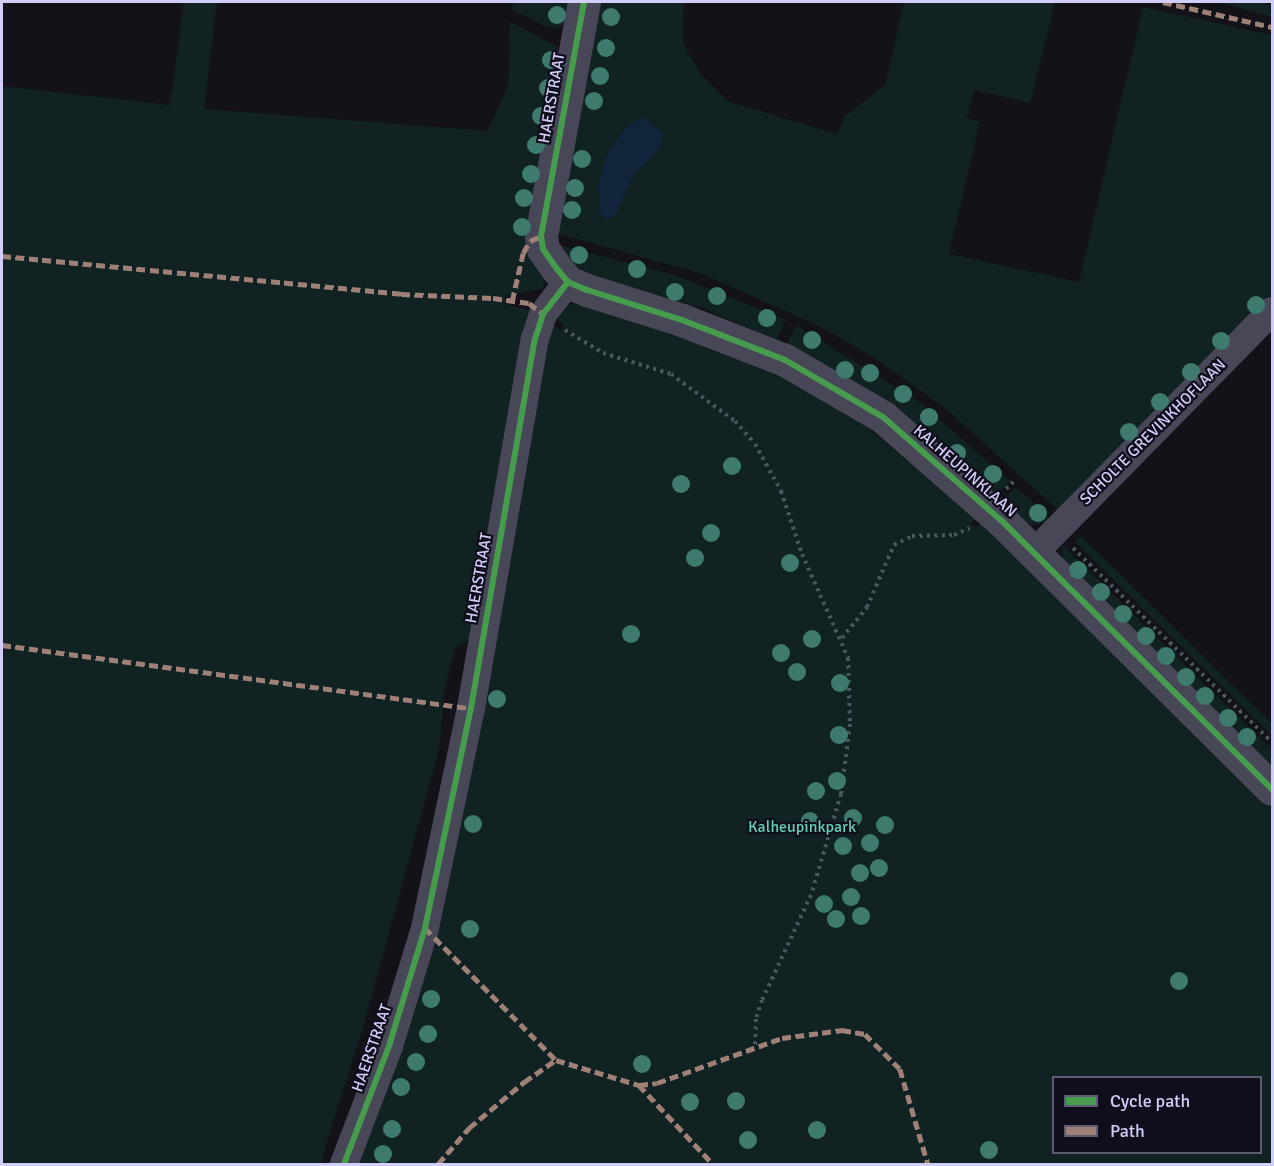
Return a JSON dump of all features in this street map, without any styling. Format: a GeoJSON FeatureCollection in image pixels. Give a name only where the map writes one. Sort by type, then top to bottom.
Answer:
{"type":"FeatureCollection","features":[{"type":"Feature","properties":{"kind":"street","name":"HAERSTRAAT"},"geometry":{"type":"LineString","coordinates":[[344,1164],[389,1046],[425,927],[471,708],[522,408],[543,314],[568,282],[548,257],[541,236],[584,2]]}},
{"type":"Feature","properties":{"kind":"street","name":"KALHEUPINKLAAN"},"geometry":{"type":"LineString","coordinates":[[568,282],[682,320],[785,360],[883,417],[988,508],[1045,542],[1272,789]]}},
{"type":"Feature","properties":{"kind":"street","name":"SCHOLTE GREVINKHOFLAAN"},"geometry":{"type":"LineString","coordinates":[[1045,542],[1272,311]]}},
{"type":"Feature","properties":{"kind":"path"},"geometry":{"type":"LineString","coordinates":[[543,314],[594,349],[671,374],[731,416],[769,467],[802,554],[842,638],[851,681],[844,778],[814,885],[762,1000],[756,1019],[755,1048]]}},
{"type":"Feature","properties":{"kind":"path"},"geometry":{"type":"LineString","coordinates":[[842,638],[867,607],[894,545],[912,536],[962,532],[1016,479]]}},
{"type":"Feature","properties":{"kind":"path"},"geometry":{"type":"LineString","coordinates":[[1045,542],[1272,742]]}},
{"type":"Feature","properties":{"kind":"green space"},"geometry":{"type":"Polygon","coordinates":[[[184,2],[217,2],[204,109],[488,131],[508,84],[510,22],[556,46],[562,54],[545,280],[543,289],[505,296],[505,304],[532,311],[474,637],[455,648],[444,693],[440,746],[363,1028],[320,1164],[2,1164],[2,86],[170,105],[184,2]]]}},
{"type":"Feature","properties":{"kind":"green space"},"geometry":{"type":"Polygon","coordinates":[[[513,2],[572,2],[568,23],[555,28],[543,25],[512,10],[513,2]]]}},
{"type":"Feature","properties":{"kind":"green space"},"geometry":{"type":"Polygon","coordinates":[[[596,2],[684,2],[683,43],[701,75],[727,101],[837,134],[845,116],[885,85],[904,2],[1055,2],[1030,103],[974,90],[967,118],[980,122],[949,254],[1079,282],[1143,7],[1272,35],[1272,295],[1060,512],[946,409],[879,361],[825,329],[703,274],[559,234],[556,226],[596,2]]]}},
{"type":"Feature","properties":{"kind":"green space"},"geometry":{"type":"Polygon","coordinates":[[[1218,2],[1263,2],[1272,6],[1272,17],[1218,2]]]}},
{"type":"Feature","properties":{"kind":"green space"},"geometry":{"type":"Polygon","coordinates":[[[558,245],[675,275],[786,320],[776,340],[703,308],[593,277],[569,261],[558,245]]]}},
{"type":"Feature","properties":{"kind":"green space","name":"Kalheupinkpark"},"geometry":{"type":"Polygon","coordinates":[[[581,303],[614,311],[779,373],[864,425],[976,518],[971,524],[975,527],[981,523],[1026,565],[1272,808],[1272,1164],[350,1164],[436,943],[548,320],[561,331],[563,325],[552,315],[563,306],[581,303]]]}},
{"type":"Feature","properties":{"kind":"green space"},"geometry":{"type":"Polygon","coordinates":[[[796,325],[921,403],[1010,481],[995,497],[786,345],[796,325]]]}},
{"type":"Feature","properties":{"kind":"green space"},"geometry":{"type":"Polygon","coordinates":[[[1016,487],[1052,520],[1031,526],[1001,502],[1016,487]]]}},
{"type":"Feature","properties":{"kind":"green space"},"geometry":{"type":"Polygon","coordinates":[[[1081,536],[1272,724],[1272,736],[1075,542],[1081,536]]]}},
{"type":"Feature","properties":{"kind":"green space"},"geometry":{"type":"Polygon","coordinates":[[[1062,544],[1272,750],[1272,769],[1063,562],[1062,544]]]}},
{"type":"Feature","properties":{"kind":"water"},"geometry":{"type":"Polygon","coordinates":[[[643,118],[664,134],[661,146],[633,176],[615,216],[607,220],[600,213],[598,187],[607,155],[627,126],[643,118]]]}},
{"type":"Feature","properties":{"kind":"marked path"},"geometry":{"type":"LineString","coordinates":[[1163,2],[1272,27]]}},
{"type":"Feature","properties":{"kind":"marked path"},"geometry":{"type":"LineString","coordinates":[[512,301],[523,253],[530,241],[541,236]]}},
{"type":"Feature","properties":{"kind":"marked path"},"geometry":{"type":"LineString","coordinates":[[2,256],[401,294],[493,298],[529,303],[543,314]]}},
{"type":"Feature","properties":{"kind":"marked path"},"geometry":{"type":"LineString","coordinates":[[2,645],[471,708]]}},
{"type":"Feature","properties":{"kind":"marked path"},"geometry":{"type":"LineString","coordinates":[[425,928],[556,1060],[639,1085],[657,1083],[782,1038],[842,1030],[865,1034],[900,1069],[928,1164]]}},
{"type":"Feature","properties":{"kind":"marked path"},"geometry":{"type":"LineString","coordinates":[[438,1164],[469,1128],[524,1082],[556,1060]]}},
{"type":"Feature","properties":{"kind":"marked path"},"geometry":{"type":"LineString","coordinates":[[639,1085],[713,1164]]}},
{"type":"Feature","properties":{"kind":"cycle path"},"geometry":{"type":"LineString","coordinates":[[584,2],[541,236],[543,249],[568,282],[682,320],[785,360],[883,417],[1002,521],[1272,789]]}},
{"type":"Feature","properties":{"kind":"cycle path"},"geometry":{"type":"LineString","coordinates":[[344,1164],[389,1046],[425,928],[471,708],[535,339],[543,314],[568,282]]}}]}
